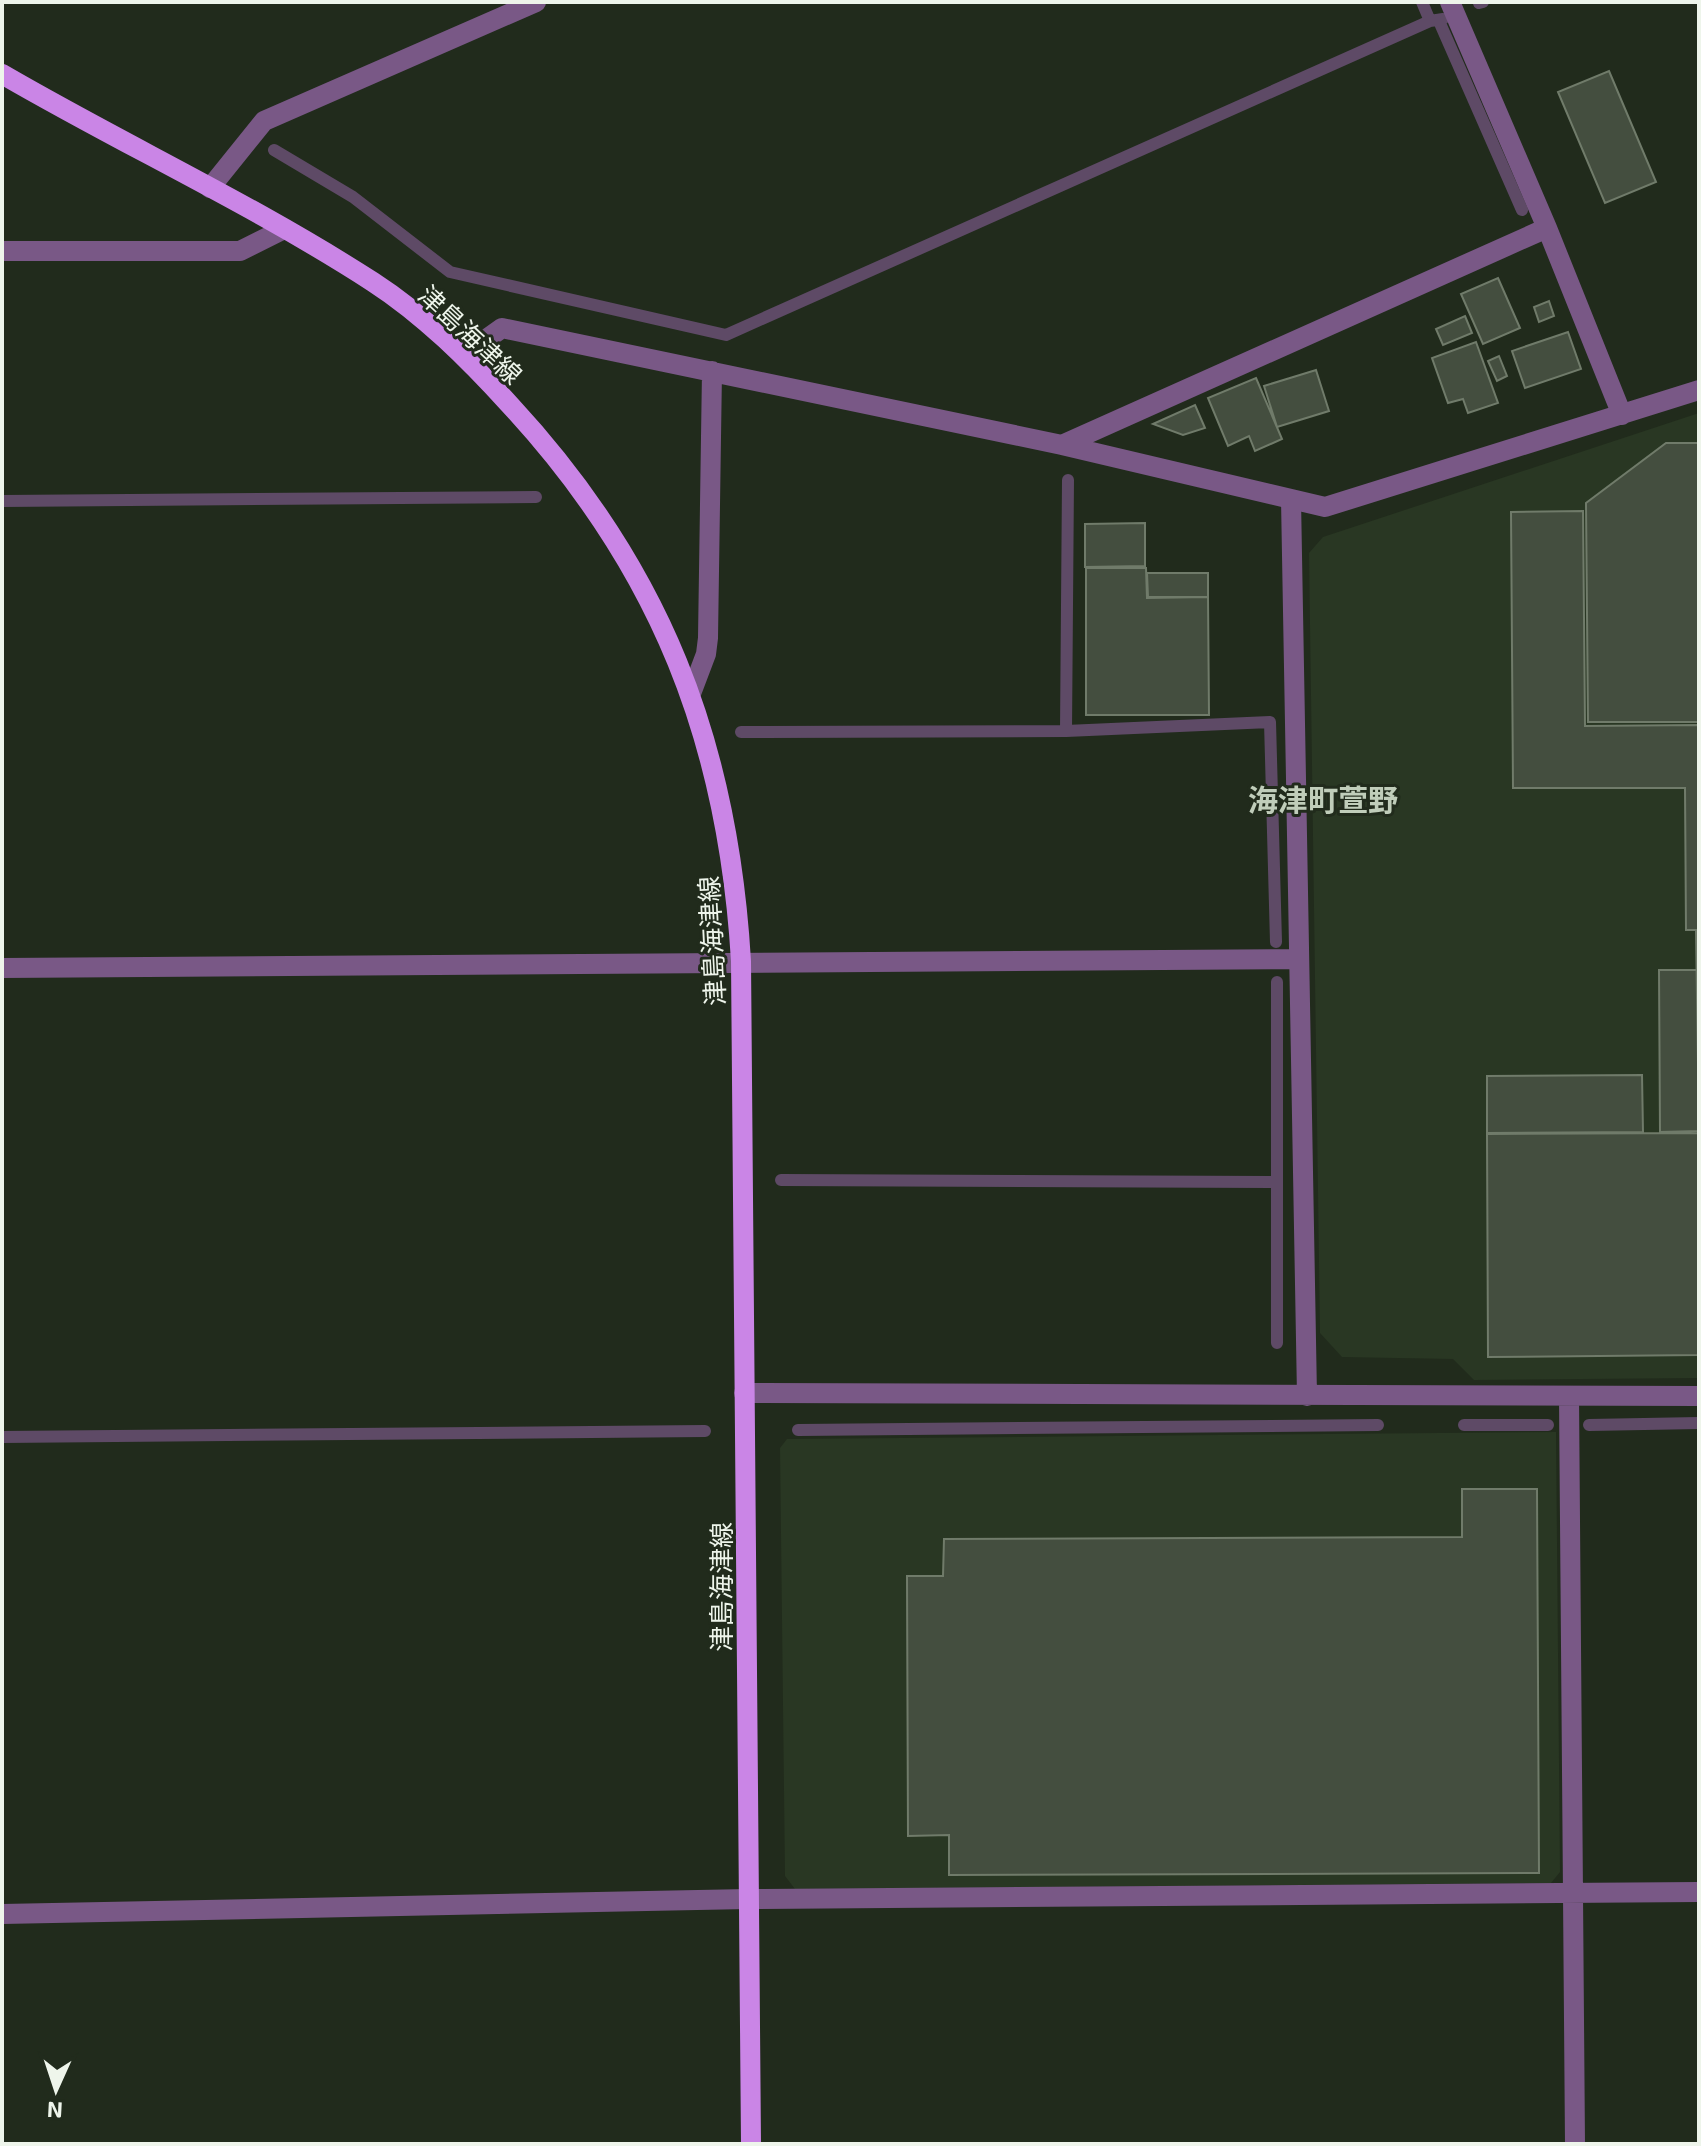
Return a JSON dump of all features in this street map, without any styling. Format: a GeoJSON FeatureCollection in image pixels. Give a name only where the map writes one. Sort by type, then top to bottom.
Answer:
{"type":"FeatureCollection","features":[{"type":"Feature","properties":{"kind":"main road","name":"津島海津線"},"geometry":{"type":"LineString","coordinates":[[2,74],[108,136],[284,229],[375,283],[464,355],[559,458],[612,532],[654,607],[692,691],[722,805],[736,880],[741,961],[751,2144]]}},
{"type":"Feature","properties":{"kind":"street"},"geometry":{"type":"LineString","coordinates":[[210,188],[264,121],[536,2]]}},
{"type":"Feature","properties":{"kind":"street"},"geometry":{"type":"LineString","coordinates":[[1450,2],[1547,228],[1622,415]]}},
{"type":"Feature","properties":{"kind":"street"},"geometry":{"type":"LineString","coordinates":[[1062,445],[1547,228]]}},
{"type":"Feature","properties":{"kind":"street"},"geometry":{"type":"LineString","coordinates":[[2,251],[240,251],[284,229]]}},
{"type":"Feature","properties":{"kind":"street"},"geometry":{"type":"LineString","coordinates":[[464,355],[502,328],[1062,445],[1325,507],[1699,390]]}},
{"type":"Feature","properties":{"kind":"street"},"geometry":{"type":"LineString","coordinates":[[692,691],[706,654],[708,638],[712,371]]}},
{"type":"Feature","properties":{"kind":"street"},"geometry":{"type":"LineString","coordinates":[[1291,499],[1307,1396]]}},
{"type":"Feature","properties":{"kind":"street"},"geometry":{"type":"LineString","coordinates":[[2,968],[1299,959]]}},
{"type":"Feature","properties":{"kind":"street"},"geometry":{"type":"LineString","coordinates":[[744,1393],[1699,1396]]}},
{"type":"Feature","properties":{"kind":"street"},"geometry":{"type":"LineString","coordinates":[[1569,1396],[1575,2144]]}},
{"type":"Feature","properties":{"kind":"street"},"geometry":{"type":"LineString","coordinates":[[2,1914],[748,1899],[1699,1892]]}},
{"type":"Feature","properties":{"kind":"shaded area"},"geometry":{"type":"Polygon","coordinates":[[[1699,413],[1699,1378],[1474,1380],[1453,1359],[1342,1357],[1320,1333],[1309,553],[1323,537],[1699,413]]]}},
{"type":"Feature","properties":{"kind":"shaded area"},"geometry":{"type":"Polygon","coordinates":[[[1556,1432],[1560,1872],[1551,1883],[795,1889],[785,1876],[780,1448],[787,1439],[1556,1432]]]}},
{"type":"Feature","properties":{"kind":"building"},"geometry":{"type":"Polygon","coordinates":[[[1609,71],[1656,182],[1605,203],[1558,92],[1609,71]]]}},
{"type":"Feature","properties":{"kind":"building"},"geometry":{"type":"Polygon","coordinates":[[[1498,278],[1520,328],[1483,344],[1461,294],[1498,278]]]}},
{"type":"Feature","properties":{"kind":"building"},"geometry":{"type":"Polygon","coordinates":[[[1549,301],[1554,316],[1539,322],[1534,307],[1549,301]]]}},
{"type":"Feature","properties":{"kind":"building"},"geometry":{"type":"Polygon","coordinates":[[[1465,316],[1472,333],[1443,345],[1436,329],[1465,316]]]}},
{"type":"Feature","properties":{"kind":"building"},"geometry":{"type":"Polygon","coordinates":[[[1568,332],[1581,369],[1525,388],[1512,351],[1568,332]]]}},
{"type":"Feature","properties":{"kind":"building"},"geometry":{"type":"Polygon","coordinates":[[[1476,342],[1498,403],[1468,413],[1463,399],[1448,403],[1432,358],[1476,342]]]}},
{"type":"Feature","properties":{"kind":"building"},"geometry":{"type":"Polygon","coordinates":[[[1499,356],[1507,376],[1497,381],[1488,361],[1499,356]]]}},
{"type":"Feature","properties":{"kind":"building"},"geometry":{"type":"Polygon","coordinates":[[[1316,370],[1329,411],[1277,427],[1264,386],[1316,370]]]}},
{"type":"Feature","properties":{"kind":"building"},"geometry":{"type":"Polygon","coordinates":[[[1256,378],[1282,439],[1255,451],[1249,436],[1228,446],[1208,398],[1256,378]]]}},
{"type":"Feature","properties":{"kind":"building"},"geometry":{"type":"Polygon","coordinates":[[[1195,405],[1205,428],[1183,435],[1153,424],[1195,405]]]}},
{"type":"Feature","properties":{"kind":"building"},"geometry":{"type":"Polygon","coordinates":[[[1666,443],[1699,443],[1699,722],[1588,722],[1586,503],[1666,443]]]}},
{"type":"Feature","properties":{"kind":"building"},"geometry":{"type":"Polygon","coordinates":[[[1583,511],[1585,726],[1699,725],[1699,930],[1686,930],[1685,788],[1513,788],[1511,512],[1583,511]]]}},
{"type":"Feature","properties":{"kind":"building"},"geometry":{"type":"Polygon","coordinates":[[[1145,523],[1145,566],[1085,567],[1085,524],[1145,523]]]}},
{"type":"Feature","properties":{"kind":"building"},"geometry":{"type":"Polygon","coordinates":[[[1086,568],[1146,568],[1147,598],[1208,597],[1209,715],[1086,715],[1086,568]]]}},
{"type":"Feature","properties":{"kind":"building"},"geometry":{"type":"Polygon","coordinates":[[[1147,573],[1208,573],[1208,597],[1148,597],[1147,573]]]}},
{"type":"Feature","properties":{"kind":"building"},"geometry":{"type":"Polygon","coordinates":[[[1659,970],[1697,970],[1699,1131],[1660,1132],[1659,970]]]}},
{"type":"Feature","properties":{"kind":"building"},"geometry":{"type":"Polygon","coordinates":[[[1642,1075],[1643,1132],[1487,1133],[1487,1076],[1642,1075]]]}},
{"type":"Feature","properties":{"kind":"building"},"geometry":{"type":"Polygon","coordinates":[[[1699,1133],[1699,1355],[1488,1357],[1487,1134],[1699,1133]]]}},
{"type":"Feature","properties":{"kind":"building"},"geometry":{"type":"Polygon","coordinates":[[[1462,1489],[1537,1489],[1539,1873],[949,1875],[949,1835],[908,1836],[907,1576],[943,1576],[944,1539],[1462,1537],[1462,1489]]]}},
{"type":"Feature","properties":{"kind":"waterway"},"geometry":{"type":"LineString","coordinates":[[1422,2],[1430,21]]}},
{"type":"Feature","properties":{"kind":"waterway"},"geometry":{"type":"LineString","coordinates":[[1479,3],[1483,2]]}},
{"type":"Feature","properties":{"kind":"waterway"},"geometry":{"type":"LineString","coordinates":[[274,150],[353,197],[450,272],[726,335],[1430,21],[1443,19]]}},
{"type":"Feature","properties":{"kind":"waterway"},"geometry":{"type":"LineString","coordinates":[[1439,21],[1522,210]]}},
{"type":"Feature","properties":{"kind":"waterway"},"geometry":{"type":"LineString","coordinates":[[1068,480],[1066,731],[1270,722],[1276,942]]}},
{"type":"Feature","properties":{"kind":"waterway"},"geometry":{"type":"LineString","coordinates":[[2,501],[536,497]]}},
{"type":"Feature","properties":{"kind":"waterway"},"geometry":{"type":"LineString","coordinates":[[741,732],[1066,731]]}},
{"type":"Feature","properties":{"kind":"waterway"},"geometry":{"type":"LineString","coordinates":[[1277,982],[1277,1343]]}},
{"type":"Feature","properties":{"kind":"waterway"},"geometry":{"type":"LineString","coordinates":[[781,1180],[1277,1182]]}},
{"type":"Feature","properties":{"kind":"waterway"},"geometry":{"type":"LineString","coordinates":[[1589,1425],[1699,1423]]}},
{"type":"Feature","properties":{"kind":"waterway"},"geometry":{"type":"LineString","coordinates":[[798,1430],[1378,1425]]}},
{"type":"Feature","properties":{"kind":"waterway"},"geometry":{"type":"LineString","coordinates":[[1464,1425],[1548,1425]]}},
{"type":"Feature","properties":{"kind":"waterway"},"geometry":{"type":"LineString","coordinates":[[2,1437],[705,1431]]}},
{"type":"Feature","properties":{"kind":"district","name":"海津町萱野"},"geometry":{"type":"Point","coordinates":[1323,799]}}]}
